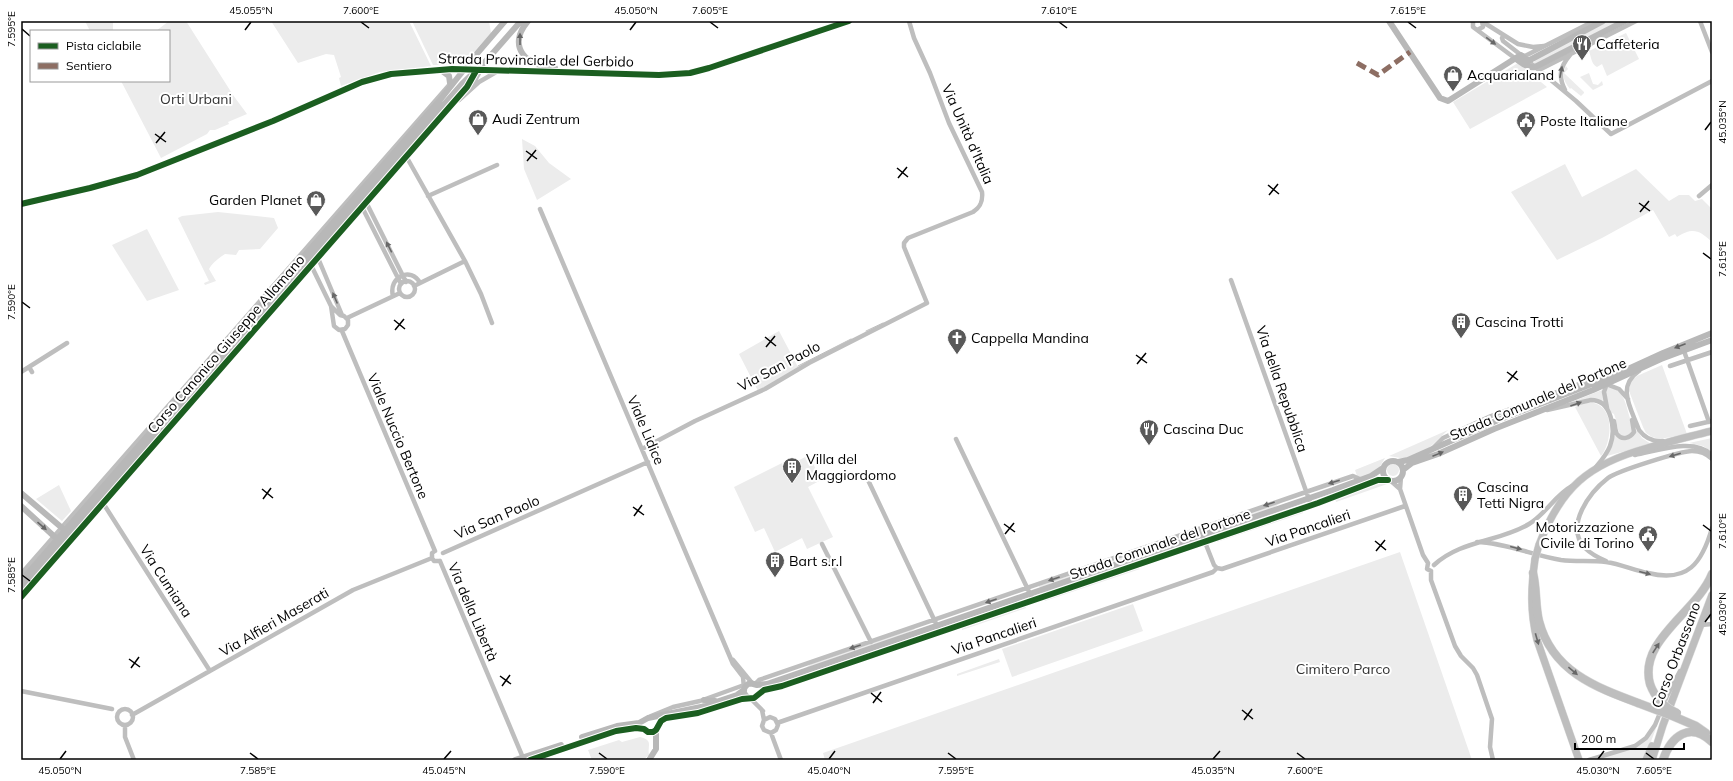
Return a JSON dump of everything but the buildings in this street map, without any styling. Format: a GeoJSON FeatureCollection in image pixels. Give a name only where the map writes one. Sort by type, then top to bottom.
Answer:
{"type":"FeatureCollection","features":[{"type":"Feature","properties":{"kind":"highway"},"geometry":{"type":"LineString","coordinates":[[1533,573],[1537,612],[1542,629],[1550,646],[1575,673],[1592,684],[1638,703],[1694,720],[1712,731]]}},
{"type":"Feature","properties":{"kind":"highway"},"geometry":{"type":"LineString","coordinates":[[1712,574],[1705,588],[1654,650],[1648,664],[1648,678],[1654,694],[1661,703],[1676,715],[1696,726],[1712,738]]}},
{"type":"Feature","properties":{"kind":"highway"},"geometry":{"type":"LineString","coordinates":[[1663,760],[1672,741],[1683,733],[1698,733],[1712,742]]}},
{"type":"Feature","properties":{"kind":"main road"},"geometry":{"type":"LineString","coordinates":[[1581,758],[1574,745],[1537,640],[1534,625],[1531,593],[1535,559],[1539,545],[1558,506],[1578,483],[1594,469],[1615,458],[1669,441],[1712,431]]}},
{"type":"Feature","properties":{"kind":"main road"},"geometry":{"type":"LineString","coordinates":[[1647,448],[1712,435]]}},
{"type":"Feature","properties":{"kind":"main road","name":"Corso Orbassano"},"geometry":{"type":"LineString","coordinates":[[1663,725],[1712,595]]}},
{"type":"Feature","properties":{"kind":"main road"},"geometry":{"type":"LineString","coordinates":[[1646,760],[1663,725]]}},
{"type":"Feature","properties":{"kind":"main road"},"geometry":{"type":"LineString","coordinates":[[1652,760],[1663,725]]}},
{"type":"Feature","properties":{"kind":"street","name":"Corso Canonico Giuseppe Allamano"},"geometry":{"type":"LineString","coordinates":[[306,259],[505,21]]}},
{"type":"Feature","properties":{"kind":"street","name":"Corso Canonico Giuseppe Allamano"},"geometry":{"type":"LineString","coordinates":[[306,259],[318,258],[467,87],[485,62],[521,21]]}},
{"type":"Feature","properties":{"kind":"street"},"geometry":{"type":"LineString","coordinates":[[528,21],[520,30],[519,36],[520,48],[525,57],[539,66],[561,69],[568,73]]}},
{"type":"Feature","properties":{"kind":"street","name":"Strada Provinciale del Gerbido"},"geometry":{"type":"LineString","coordinates":[[21,204],[95,187],[137,174],[273,121],[369,80],[398,73],[464,70],[664,75],[700,71],[849,21]]}},
{"type":"Feature","properties":{"kind":"street","name":"Via Unità d'Italia"},"geometry":{"type":"LineString","coordinates":[[909,21],[914,38],[930,73],[948,123],[982,192],[981,203],[973,212],[908,238],[904,243],[904,247],[927,303]]}},
{"type":"Feature","properties":{"kind":"street"},"geometry":{"type":"LineString","coordinates":[[1390,21],[1444,101],[1450,101],[1519,57],[1527,56],[1548,46],[1594,21]]}},
{"type":"Feature","properties":{"kind":"street"},"geometry":{"type":"LineString","coordinates":[[1473,21],[1473,27],[1519,57],[1528,61],[1567,93],[1611,134],[1712,81]]}},
{"type":"Feature","properties":{"kind":"street"},"geometry":{"type":"LineString","coordinates":[[1477,30],[1482,27],[1482,21]]}},
{"type":"Feature","properties":{"kind":"street"},"geometry":{"type":"LineString","coordinates":[[1482,21],[1504,36],[1521,45],[1533,47],[1548,46]]}},
{"type":"Feature","properties":{"kind":"street"},"geometry":{"type":"LineString","coordinates":[[1528,61],[1603,21]]}},
{"type":"Feature","properties":{"kind":"street"},"geometry":{"type":"LineString","coordinates":[[1537,69],[1624,21]]}},
{"type":"Feature","properties":{"kind":"street"},"geometry":{"type":"LineString","coordinates":[[1504,36],[1502,38],[1503,41],[1526,66],[1537,69],[1573,53],[1636,21]]}},
{"type":"Feature","properties":{"kind":"street"},"geometry":{"type":"LineString","coordinates":[[1700,21],[1712,52]]}},
{"type":"Feature","properties":{"kind":"street"},"geometry":{"type":"LineString","coordinates":[[1567,93],[1560,79],[1560,74],[1563,65],[1573,53]]}},
{"type":"Feature","properties":{"kind":"street"},"geometry":{"type":"LineString","coordinates":[[439,70],[449,76],[450,83]]}},
{"type":"Feature","properties":{"kind":"street","name":"Corso Canonico Giuseppe Allamano"},"geometry":{"type":"LineString","coordinates":[[21,574],[56,538],[67,532],[103,504],[450,83],[464,70]]}},
{"type":"Feature","properties":{"kind":"street","name":"Corso Canonico Giuseppe Allamano"},"geometry":{"type":"LineString","coordinates":[[470,89],[478,71]]}},
{"type":"Feature","properties":{"kind":"street","name":"Corso Canonico Giuseppe Allamano"},"geometry":{"type":"LineString","coordinates":[[21,589],[67,532],[306,259],[462,84],[478,71]]}},
{"type":"Feature","properties":{"kind":"street","name":"Corso Canonico Giuseppe Allamano"},"geometry":{"type":"LineString","coordinates":[[449,107],[479,82],[499,71]]}},
{"type":"Feature","properties":{"kind":"street"},"geometry":{"type":"LineString","coordinates":[[406,156],[465,261],[481,294],[492,323]]}},
{"type":"Feature","properties":{"kind":"street"},"geometry":{"type":"LineString","coordinates":[[428,196],[498,165]]}},
{"type":"Feature","properties":{"kind":"street"},"geometry":{"type":"LineString","coordinates":[[1699,196],[1712,185]]}},
{"type":"Feature","properties":{"kind":"street"},"geometry":{"type":"LineString","coordinates":[[366,202],[406,282]]}},
{"type":"Feature","properties":{"kind":"street"},"geometry":{"type":"LineString","coordinates":[[362,207],[401,284],[399,289],[400,293],[404,297],[409,297],[414,292],[414,286]]}},
{"type":"Feature","properties":{"kind":"street","name":"Viale Lidice"},"geometry":{"type":"LineString","coordinates":[[540,209],[734,666],[743,677],[744,688]]}},
{"type":"Feature","properties":{"kind":"street"},"geometry":{"type":"LineString","coordinates":[[318,258],[341,314],[350,317],[400,293]]}},
{"type":"Feature","properties":{"kind":"street","name":"Viale Nuccio Bertone"},"geometry":{"type":"LineString","coordinates":[[306,259],[318,276],[331,306],[334,326],[342,331],[435,550]]}},
{"type":"Feature","properties":{"kind":"street"},"geometry":{"type":"LineString","coordinates":[[414,286],[465,261]]}},
{"type":"Feature","properties":{"kind":"street"},"geometry":{"type":"LineString","coordinates":[[393,296],[392,286],[398,278],[403,275],[412,276],[420,283]]}},
{"type":"Feature","properties":{"kind":"street"},"geometry":{"type":"LineString","coordinates":[[318,276],[327,281]]}},
{"type":"Feature","properties":{"kind":"street","name":"Via della Repubblica"},"geometry":{"type":"LineString","coordinates":[[1231,280],[1310,502]]}},
{"type":"Feature","properties":{"kind":"street"},"geometry":{"type":"LineString","coordinates":[[401,284],[406,282],[414,286]]}},
{"type":"Feature","properties":{"kind":"street","name":"Via San Paolo"},"geometry":{"type":"LineString","coordinates":[[642,449],[695,421],[765,389],[809,363],[927,303]]}},
{"type":"Feature","properties":{"kind":"street","name":"Viale Nuccio Bertone"},"geometry":{"type":"LineString","coordinates":[[331,306],[341,314]]}},
{"type":"Feature","properties":{"kind":"street"},"geometry":{"type":"LineString","coordinates":[[334,320],[341,314]]}},
{"type":"Feature","properties":{"kind":"street"},"geometry":{"type":"LineString","coordinates":[[342,331],[348,325],[350,317]]}},
{"type":"Feature","properties":{"kind":"street","name":"Strada Comunale del Portone"},"geometry":{"type":"LineString","coordinates":[[1398,462],[1406,461],[1498,420],[1615,375],[1666,351],[1712,333]]}},
{"type":"Feature","properties":{"kind":"street","name":"Strada Comunale del Portone"},"geometry":{"type":"LineString","coordinates":[[1402,474],[1412,463],[1438,454],[1494,429],[1606,384],[1647,365],[1712,340]]}},
{"type":"Feature","properties":{"kind":"street"},"geometry":{"type":"LineString","coordinates":[[21,372],[66,343]]}},
{"type":"Feature","properties":{"kind":"street"},"geometry":{"type":"LineString","coordinates":[[1684,351],[1710,421],[1690,426]]}},
{"type":"Feature","properties":{"kind":"street"},"geometry":{"type":"LineString","coordinates":[[1670,366],[1712,352]]}},
{"type":"Feature","properties":{"kind":"street"},"geometry":{"type":"LineString","coordinates":[[1647,365],[1632,376],[1628,381],[1626,390],[1628,399],[1642,434],[1653,441],[1669,441]]}},
{"type":"Feature","properties":{"kind":"street"},"geometry":{"type":"LineString","coordinates":[[28,367],[32,372]]}},
{"type":"Feature","properties":{"kind":"street"},"geometry":{"type":"LineString","coordinates":[[1615,375],[1606,384],[1604,392],[1607,408],[1618,435],[1625,438],[1629,438],[1635,429],[1631,416],[1631,407]]}},
{"type":"Feature","properties":{"kind":"street","name":"Strada Comunale del Portone"},"geometry":{"type":"LineString","coordinates":[[1431,450],[1443,438],[1491,416],[1590,380],[1597,382]]}},
{"type":"Feature","properties":{"kind":"street"},"geometry":{"type":"LineString","coordinates":[[1597,382],[1619,389],[1628,399]]}},
{"type":"Feature","properties":{"kind":"street"},"geometry":{"type":"LineString","coordinates":[[1538,412],[1591,400],[1598,401],[1607,408]]}},
{"type":"Feature","properties":{"kind":"street"},"geometry":{"type":"LineString","coordinates":[[1594,469],[1607,452],[1612,440],[1610,414]]}},
{"type":"Feature","properties":{"kind":"street"},"geometry":{"type":"LineString","coordinates":[[956,439],[1030,594]]}},
{"type":"Feature","properties":{"kind":"street"},"geometry":{"type":"LineString","coordinates":[[1615,458],[1687,445],[1699,446],[1712,455]]}},
{"type":"Feature","properties":{"kind":"street"},"geometry":{"type":"LineString","coordinates":[[1607,562],[1586,549],[1579,538],[1578,532],[1578,525],[1582,510],[1590,496],[1603,482],[1610,476],[1625,470],[1687,452],[1698,452],[1712,459]]}},
{"type":"Feature","properties":{"kind":"street"},"geometry":{"type":"LineString","coordinates":[[1400,489],[1384,476],[1382,468],[1390,461],[1398,462],[1402,466],[1400,489],[1423,555],[1428,563],[1427,569],[1431,571]]}},
{"type":"Feature","properties":{"kind":"street","name":"Via San Paolo"},"geometry":{"type":"LineString","coordinates":[[443,553],[648,462]]}},
{"type":"Feature","properties":{"kind":"street","name":"Strada Comunale del Portone"},"geometry":{"type":"LineString","coordinates":[[1310,502],[1374,475],[1382,468]]}},
{"type":"Feature","properties":{"kind":"street"},"geometry":{"type":"LineString","coordinates":[[879,474],[868,480],[940,632]]}},
{"type":"Feature","properties":{"kind":"street"},"geometry":{"type":"LineString","coordinates":[[1390,480],[1402,474]]}},
{"type":"Feature","properties":{"kind":"street","name":"Strada Comunale del Portone"},"geometry":{"type":"LineString","coordinates":[[530,760],[616,731],[627,728],[646,731],[657,728],[664,719],[670,717],[698,713],[742,699],[754,697],[764,690],[782,686],[940,632],[1030,594],[1199,529],[1353,476],[1362,480]]}},
{"type":"Feature","properties":{"kind":"street","name":"Strada Comunale del Portone"},"geometry":{"type":"LineString","coordinates":[[755,684],[758,680],[871,642],[1030,594],[1378,480],[1390,480]]}},
{"type":"Feature","properties":{"kind":"street"},"geometry":{"type":"LineString","coordinates":[[1493,760],[1490,747],[1492,719],[1475,671],[1459,653],[1452,640],[1431,580],[1431,571],[1434,570],[1434,565],[1454,551],[1528,525],[1560,494],[1578,483]]}},
{"type":"Feature","properties":{"kind":"street"},"geometry":{"type":"LineString","coordinates":[[21,493],[67,532]]}},
{"type":"Feature","properties":{"kind":"street","name":"Via Cumiana"},"geometry":{"type":"LineString","coordinates":[[103,504],[210,671]]}},
{"type":"Feature","properties":{"kind":"street"},"geometry":{"type":"LineString","coordinates":[[21,506],[56,538]]}},
{"type":"Feature","properties":{"kind":"street","name":"Via Pancalieri"},"geometry":{"type":"LineString","coordinates":[[778,723],[1213,572],[1217,568],[1220,569],[1229,567],[1405,506]]}},
{"type":"Feature","properties":{"kind":"street"},"geometry":{"type":"LineString","coordinates":[[31,516],[38,508]]}},
{"type":"Feature","properties":{"kind":"street"},"geometry":{"type":"LineString","coordinates":[[1477,542],[1499,544],[1561,560],[1607,562],[1648,574],[1668,576],[1678,574],[1695,565],[1702,556],[1712,528]]}},
{"type":"Feature","properties":{"kind":"street"},"geometry":{"type":"LineString","coordinates":[[1199,529],[1204,538],[1212,562],[1217,568]]}},
{"type":"Feature","properties":{"kind":"street","name":"Corso Canonico Giuseppe Allamano"},"geometry":{"type":"LineString","coordinates":[[21,598],[67,532]]}},
{"type":"Feature","properties":{"kind":"street","name":"Corso Canonico Giuseppe Allamano"},"geometry":{"type":"LineString","coordinates":[[21,581],[56,538]]}},
{"type":"Feature","properties":{"kind":"street"},"geometry":{"type":"LineString","coordinates":[[822,544],[871,642]]}},
{"type":"Feature","properties":{"kind":"street"},"geometry":{"type":"LineString","coordinates":[[435,550],[443,553],[443,558],[440,561],[432,558],[432,553],[435,550]]}},
{"type":"Feature","properties":{"kind":"street","name":"Via Alfieri Maserati"},"geometry":{"type":"LineString","coordinates":[[132,715],[353,590],[432,558]]}},
{"type":"Feature","properties":{"kind":"street","name":"Via della Libertà"},"geometry":{"type":"LineString","coordinates":[[440,561],[523,759]]}},
{"type":"Feature","properties":{"kind":"street"},"geometry":{"type":"LineString","coordinates":[[1428,563],[1432,563],[1434,565]]}},
{"type":"Feature","properties":{"kind":"street"},"geometry":{"type":"LineString","coordinates":[[1707,609],[1712,618]]}},
{"type":"Feature","properties":{"kind":"street","name":"Strada Comunale del Portone"},"geometry":{"type":"LineString","coordinates":[[515,760],[523,759],[617,726],[639,723],[648,719],[715,701],[744,688],[747,684],[767,684],[936,622]]}},
{"type":"Feature","properties":{"kind":"street"},"geometry":{"type":"LineString","coordinates":[[1701,626],[1712,624]]}},
{"type":"Feature","properties":{"kind":"street"},"geometry":{"type":"LineString","coordinates":[[1589,760],[1635,746],[1646,738],[1655,725],[1667,696],[1692,650]]}},
{"type":"Feature","properties":{"kind":"street","name":"Viale Lidice"},"geometry":{"type":"LineString","coordinates":[[732,659],[755,684]]}},
{"type":"Feature","properties":{"kind":"street","name":"Strada Comunale del Portone"},"geometry":{"type":"LineString","coordinates":[[795,674],[807,664]]}},
{"type":"Feature","properties":{"kind":"street"},"geometry":{"type":"LineString","coordinates":[[754,697],[759,689],[755,684]]}},
{"type":"Feature","properties":{"kind":"street"},"geometry":{"type":"LineString","coordinates":[[744,688],[745,695],[754,697],[761,708],[778,723],[777,728],[771,733]]}},
{"type":"Feature","properties":{"kind":"street","name":"Strada Comunale del Portone"},"geometry":{"type":"LineString","coordinates":[[704,703],[720,694],[744,688]]}},
{"type":"Feature","properties":{"kind":"street"},"geometry":{"type":"LineString","coordinates":[[21,691],[112,709],[128,710],[132,715],[131,721],[125,725]]}},
{"type":"Feature","properties":{"kind":"street","name":"Strada Comunale del Portone"},"geometry":{"type":"LineString","coordinates":[[715,701],[720,694]]}},
{"type":"Feature","properties":{"kind":"street"},"geometry":{"type":"LineString","coordinates":[[761,708],[764,720],[762,726],[764,730],[771,733],[781,760]]}},
{"type":"Feature","properties":{"kind":"street"},"geometry":{"type":"LineString","coordinates":[[112,709],[117,715],[120,723],[125,725]]}},
{"type":"Feature","properties":{"kind":"street"},"geometry":{"type":"LineString","coordinates":[[117,715],[121,710]]}},
{"type":"Feature","properties":{"kind":"street"},"geometry":{"type":"LineString","coordinates":[[764,720],[770,717]]}},
{"type":"Feature","properties":{"kind":"street"},"geometry":{"type":"LineString","coordinates":[[649,760],[654,752],[656,743],[657,721],[648,719],[643,725],[656,743]]}},
{"type":"Feature","properties":{"kind":"street"},"geometry":{"type":"LineString","coordinates":[[125,725],[125,737],[134,760]]}},
{"type":"Feature","properties":{"kind":"green space"},"geometry":{"type":"Polygon","coordinates":[[[85,21],[113,21],[113,30],[90,30],[85,21]]]}},
{"type":"Feature","properties":{"kind":"green space","name":"Orti Urbani"},"geometry":{"type":"Polygon","coordinates":[[[169,21],[186,21],[233,95],[247,114],[228,122],[229,124],[215,130],[210,130],[207,134],[161,158],[122,82],[170,82],[170,30],[157,30],[169,21]]]}},
{"type":"Feature","properties":{"kind":"green space"},"geometry":{"type":"Polygon","coordinates":[[[271,21],[409,21],[431,66],[380,72],[341,86],[339,78],[341,77],[334,55],[326,54],[298,63],[271,21]]]}},
{"type":"Feature","properties":{"kind":"green space"},"geometry":{"type":"Polygon","coordinates":[[[412,21],[489,21],[491,33],[464,63],[433,65],[412,21]]]}},
{"type":"Feature","properties":{"kind":"green space"},"geometry":{"type":"Polygon","coordinates":[[[1609,21],[1616,21],[1616,23],[1535,64],[1534,63],[1535,59],[1609,21]]]}},
{"type":"Feature","properties":{"kind":"green space"},"geometry":{"type":"Polygon","coordinates":[[[1626,33],[1639,59],[1607,76],[1602,64],[1597,67],[1594,64],[1589,51],[1626,33]]]}},
{"type":"Feature","properties":{"kind":"green space"},"geometry":{"type":"Polygon","coordinates":[[[1518,63],[1547,87],[1470,129],[1453,102],[1518,63]]]}},
{"type":"Feature","properties":{"kind":"green space"},"geometry":{"type":"Polygon","coordinates":[[[1566,66],[1568,69],[1564,73],[1584,92],[1581,96],[1571,88],[1570,89],[1566,84],[1563,75],[1566,66]]]}},
{"type":"Feature","properties":{"kind":"green space"},"geometry":{"type":"Polygon","coordinates":[[[1589,73],[1593,84],[1598,85],[1602,81],[1603,85],[1593,90],[1580,77],[1589,73]]]}},
{"type":"Feature","properties":{"kind":"green space"},"geometry":{"type":"Polygon","coordinates":[[[522,139],[535,146],[549,163],[571,179],[537,200],[524,169],[522,139]]]}},
{"type":"Feature","properties":{"kind":"green space"},"geometry":{"type":"Polygon","coordinates":[[[1565,164],[1582,197],[1636,169],[1669,201],[1679,195],[1689,195],[1695,201],[1702,199],[1712,209],[1712,242],[1696,231],[1687,232],[1677,237],[1675,234],[1669,237],[1653,210],[1602,238],[1557,260],[1511,192],[1565,164]]]}},
{"type":"Feature","properties":{"kind":"green space"},"geometry":{"type":"Polygon","coordinates":[[[218,212],[274,218],[278,228],[260,249],[239,250],[236,255],[225,254],[218,259],[209,269],[216,281],[205,285],[204,283],[209,281],[178,218],[182,216],[218,212]]]}},
{"type":"Feature","properties":{"kind":"green space"},"geometry":{"type":"Polygon","coordinates":[[[147,229],[179,290],[147,301],[112,245],[147,229]]]}},
{"type":"Feature","properties":{"kind":"green space"},"geometry":{"type":"Polygon","coordinates":[[[779,331],[798,367],[758,391],[739,354],[779,331]]]}},
{"type":"Feature","properties":{"kind":"green space"},"geometry":{"type":"Polygon","coordinates":[[[1662,365],[1687,434],[1660,439],[1652,437],[1646,433],[1629,391],[1631,381],[1637,376],[1662,365]]]}},
{"type":"Feature","properties":{"kind":"green space"},"geometry":{"type":"Polygon","coordinates":[[[1608,386],[1620,393],[1626,405],[1632,424],[1632,433],[1626,436],[1619,433],[1614,414],[1608,406],[1606,396],[1608,386]]]}},
{"type":"Feature","properties":{"kind":"green space"},"geometry":{"type":"Polygon","coordinates":[[[1602,390],[1603,401],[1591,398],[1569,403],[1602,390]]]}},
{"type":"Feature","properties":{"kind":"green space"},"geometry":{"type":"Polygon","coordinates":[[[1584,403],[1597,404],[1603,408],[1607,414],[1610,428],[1609,436],[1601,456],[1575,407],[1584,403]]]}},
{"type":"Feature","properties":{"kind":"green space"},"geometry":{"type":"Polygon","coordinates":[[[1448,430],[1428,449],[1406,459],[1389,456],[1448,430]]]}},
{"type":"Feature","properties":{"kind":"green space"},"geometry":{"type":"Polygon","coordinates":[[[1637,430],[1642,438],[1651,444],[1607,456],[1614,433],[1620,438],[1635,433],[1637,430]]]}},
{"type":"Feature","properties":{"kind":"green space"},"geometry":{"type":"Polygon","coordinates":[[[1712,438],[1712,452],[1703,446],[1689,443],[1712,438]]]}},
{"type":"Feature","properties":{"kind":"green space"},"geometry":{"type":"Polygon","coordinates":[[[809,455],[821,480],[808,487],[833,537],[807,549],[802,538],[775,552],[764,528],[755,532],[734,487],[782,463],[784,468],[809,455]]]}},
{"type":"Feature","properties":{"kind":"green space"},"geometry":{"type":"Polygon","coordinates":[[[1385,458],[1379,468],[1363,478],[1357,476],[1355,470],[1385,458]]]}},
{"type":"Feature","properties":{"kind":"green space"},"geometry":{"type":"Polygon","coordinates":[[[1395,464],[1398,465],[1398,475],[1391,476],[1388,475],[1387,468],[1388,465],[1395,464]]]}},
{"type":"Feature","properties":{"kind":"green space"},"geometry":{"type":"Polygon","coordinates":[[[1384,481],[1390,483],[1336,502],[1335,498],[1377,482],[1384,481]]]}},
{"type":"Feature","properties":{"kind":"green space"},"geometry":{"type":"Polygon","coordinates":[[[59,485],[71,511],[62,521],[36,499],[59,485]]]}},
{"type":"Feature","properties":{"kind":"green space"},"geometry":{"type":"Polygon","coordinates":[[[1282,502],[1272,509],[1212,529],[1211,526],[1282,502]]]}},
{"type":"Feature","properties":{"kind":"green space"},"geometry":{"type":"Polygon","coordinates":[[[1303,510],[1303,513],[1217,542],[1216,540],[1303,510]]]}},
{"type":"Feature","properties":{"kind":"green space"},"geometry":{"type":"Polygon","coordinates":[[[1192,533],[1167,545],[1040,588],[1039,586],[1192,533]]]}},
{"type":"Feature","properties":{"kind":"green space"},"geometry":{"type":"Polygon","coordinates":[[[1178,545],[1165,553],[1042,594],[1041,592],[1178,545]]]}},
{"type":"Feature","properties":{"kind":"green space","name":"Cimitero Parco"},"geometry":{"type":"Polygon","coordinates":[[[1400,552],[1472,760],[825,760],[823,753],[1400,552]]]}},
{"type":"Feature","properties":{"kind":"green space"},"geometry":{"type":"Polygon","coordinates":[[[1136,567],[1140,569],[1045,601],[1044,599],[1136,567]]]}},
{"type":"Feature","properties":{"kind":"green space"},"geometry":{"type":"Polygon","coordinates":[[[1133,604],[1143,631],[1012,677],[1002,649],[1133,604]]]}},
{"type":"Feature","properties":{"kind":"green space"},"geometry":{"type":"Polygon","coordinates":[[[1025,605],[1026,608],[962,630],[962,628],[968,625],[1025,605]]]}},
{"type":"Feature","properties":{"kind":"green space"},"geometry":{"type":"Polygon","coordinates":[[[915,628],[905,635],[804,669],[811,664],[915,628]]]}},
{"type":"Feature","properties":{"kind":"green space"},"geometry":{"type":"Polygon","coordinates":[[[999,659],[1000,662],[957,676],[957,674],[999,659]]]}},
{"type":"Feature","properties":{"kind":"green space"},"geometry":{"type":"Polygon","coordinates":[[[1658,723],[1644,760],[1597,760],[1623,751],[1639,743],[1646,738],[1658,723]]]}},
{"type":"Feature","properties":{"kind":"green space"},"geometry":{"type":"Polygon","coordinates":[[[640,737],[647,740],[649,744],[649,755],[643,760],[592,760],[588,750],[619,740],[622,742],[640,737]]]}},
{"type":"Feature","properties":{"kind":"waterway"},"geometry":{"type":"LineString","coordinates":[[866,331],[883,323]]}},
{"type":"Feature","properties":{"kind":"waterway"},"geometry":{"type":"LineString","coordinates":[[798,366],[851,339]]}},
{"type":"Feature","properties":{"kind":"marked path"},"geometry":{"type":"LineString","coordinates":[[1357,63],[1378,75],[1410,52]]}},
{"type":"Feature","properties":{"kind":"cycle path"},"geometry":{"type":"LineString","coordinates":[[21,204],[90,188],[137,175],[273,121],[362,82],[391,74],[452,69],[659,75],[690,73],[849,21]]}},
{"type":"Feature","properties":{"kind":"cycle path"},"geometry":{"type":"LineString","coordinates":[[21,597],[467,87],[476,71]]}},
{"type":"Feature","properties":{"kind":"cycle path"},"geometry":{"type":"LineString","coordinates":[[530,760],[616,731],[636,728],[653,732],[656,730],[661,721],[666,718],[698,713],[742,699],[754,698],[764,690],[782,686],[1318,503],[1378,480],[1388,480]]}},
{"type":"Feature","properties":{"kind":"place","name":"Caffeteria"},"geometry":{"type":"Point","coordinates":[1582,61]}},
{"type":"Feature","properties":{"kind":"place","name":"Acquarialand"},"geometry":{"type":"Point","coordinates":[1453,92]}},
{"type":"Feature","properties":{"kind":"place","name":"Audi Zentrum"},"geometry":{"type":"Point","coordinates":[478,136]}},
{"type":"Feature","properties":{"kind":"place","name":"Poste Italiane"},"geometry":{"type":"Point","coordinates":[1526,138]}},
{"type":"Feature","properties":{"kind":"place","name":"Garden Planet"},"geometry":{"type":"Point","coordinates":[316,217]}},
{"type":"Feature","properties":{"kind":"place","name":"Cascina Trotti"},"geometry":{"type":"Point","coordinates":[1461,339]}},
{"type":"Feature","properties":{"kind":"place","name":"Cappella Mandina"},"geometry":{"type":"Point","coordinates":[957,355]}},
{"type":"Feature","properties":{"kind":"place","name":"Cascina Duc"},"geometry":{"type":"Point","coordinates":[1149,446]}},
{"type":"Feature","properties":{"kind":"place","name":"Villa del Maggiordomo"},"geometry":{"type":"Point","coordinates":[792,484]}},
{"type":"Feature","properties":{"kind":"place","name":"Cascina Tetti Nigra"},"geometry":{"type":"Point","coordinates":[1463,512]}},
{"type":"Feature","properties":{"kind":"place","name":"Motorizzazione Civile di Torino"},"geometry":{"type":"Point","coordinates":[1648,552]}},
{"type":"Feature","properties":{"kind":"place","name":"Bart s.r.l"},"geometry":{"type":"Point","coordinates":[775,578]}}]}
